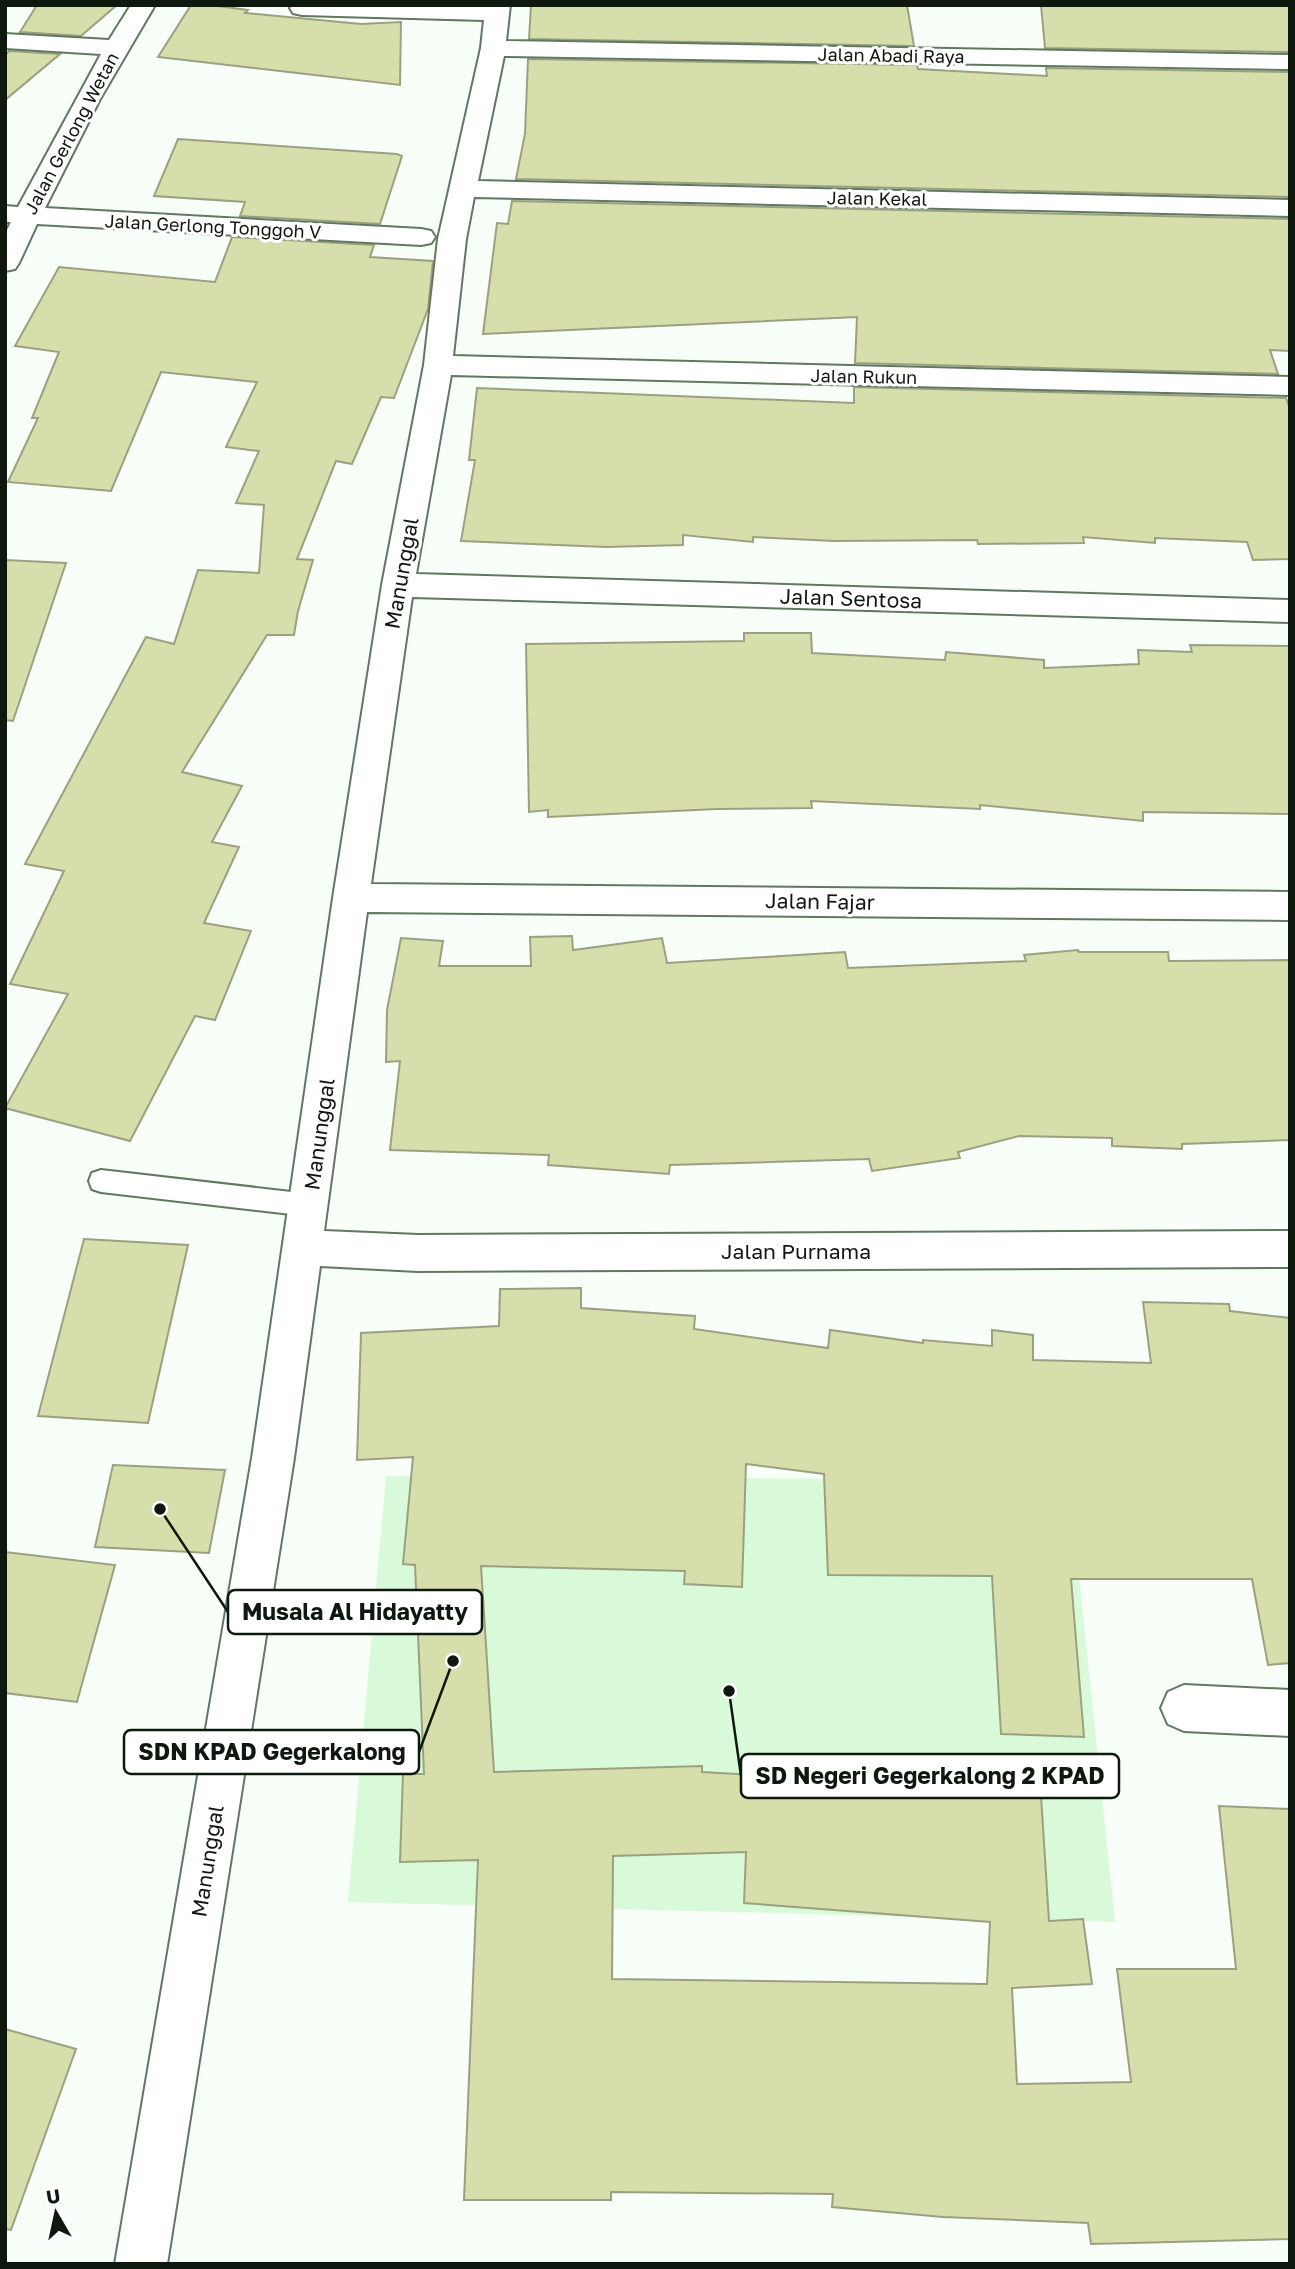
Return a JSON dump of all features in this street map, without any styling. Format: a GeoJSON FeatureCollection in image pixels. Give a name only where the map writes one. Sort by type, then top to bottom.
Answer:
{"type":"FeatureCollection","features":[{"type":"Feature","properties":{"kind":"street","name":"Jalan Gerlong Wetan"},"geometry":{"type":"LineString","coordinates":[[5,263],[16,216],[143,5]]}},
{"type":"Feature","properties":{"kind":"street","name":"Jalan Abadi Raya"},"geometry":{"type":"LineString","coordinates":[[302,8],[496,22],[1290,62]]}},
{"type":"Feature","properties":{"kind":"street","name":"Manunggal"},"geometry":{"type":"LineString","coordinates":[[141,2264],[271,1471],[351,898],[405,586],[438,365],[452,239],[465,189],[496,22]]}},
{"type":"Feature","properties":{"kind":"street"},"geometry":{"type":"LineString","coordinates":[[5,41],[116,48]]}},
{"type":"Feature","properties":{"kind":"street","name":"Jalan Kekal"},"geometry":{"type":"LineString","coordinates":[[465,189],[1290,208]]}},
{"type":"Feature","properties":{"kind":"street","name":"Jalan Gerlong Tonggoh V"},"geometry":{"type":"LineString","coordinates":[[16,216],[421,237]]}},
{"type":"Feature","properties":{"kind":"street","name":"Jalan Rukun"},"geometry":{"type":"LineString","coordinates":[[438,365],[1290,386]]}},
{"type":"Feature","properties":{"kind":"street","name":"Jalan Sentosa"},"geometry":{"type":"LineString","coordinates":[[405,586],[1290,611]]}},
{"type":"Feature","properties":{"kind":"street","name":"Jalan Fajar"},"geometry":{"type":"LineString","coordinates":[[351,898],[1290,905]]}},
{"type":"Feature","properties":{"kind":"street","name":"Jalan Purnama"},"geometry":{"type":"LineString","coordinates":[[303,1248],[418,1253],[1290,1249]]}},
{"type":"Feature","properties":{"kind":"street"},"geometry":{"type":"LineString","coordinates":[[1185,1708],[1290,1713]]}},
{"type":"Feature","properties":{"kind":"lane"},"geometry":{"type":"LineString","coordinates":[[101,1181],[309,1205]]}},
{"type":"Feature","properties":{"kind":"shaded area"},"geometry":{"type":"Polygon","coordinates":[[[386,1476],[1069,1480],[1115,1922],[348,1902],[386,1476]]]}},
{"type":"Feature","properties":{"kind":"building"},"geometry":{"type":"Polygon","coordinates":[[[37,5],[117,5],[81,36],[20,32],[37,5]]]}},
{"type":"Feature","properties":{"kind":"building"},"geometry":{"type":"Polygon","coordinates":[[[191,5],[210,5],[248,10],[245,13],[361,24],[401,22],[400,85],[158,57],[191,5]]]}},
{"type":"Feature","properties":{"kind":"building"},"geometry":{"type":"Polygon","coordinates":[[[531,5],[907,5],[914,46],[529,39],[531,5]]]}},
{"type":"Feature","properties":{"kind":"building"},"geometry":{"type":"Polygon","coordinates":[[[1041,5],[1290,5],[1290,52],[1045,48],[1041,5]]]}},
{"type":"Feature","properties":{"kind":"building"},"geometry":{"type":"Polygon","coordinates":[[[9,51],[60,54],[5,100],[5,56],[9,51]]]}},
{"type":"Feature","properties":{"kind":"building"},"geometry":{"type":"Polygon","coordinates":[[[528,59],[917,65],[918,69],[1047,76],[1046,68],[1290,72],[1290,197],[516,179],[525,134],[528,59]]]}},
{"type":"Feature","properties":{"kind":"building"},"geometry":{"type":"Polygon","coordinates":[[[178,139],[402,156],[380,224],[240,216],[245,202],[154,196],[178,139]]]}},
{"type":"Feature","properties":{"kind":"building"},"geometry":{"type":"Polygon","coordinates":[[[512,201],[1290,219],[1290,351],[1270,350],[1278,374],[855,363],[857,317],[483,334],[497,223],[508,224],[512,201]]]}},
{"type":"Feature","properties":{"kind":"building"},"geometry":{"type":"Polygon","coordinates":[[[232,237],[374,245],[370,257],[433,261],[428,309],[394,398],[381,397],[352,464],[336,461],[297,559],[313,560],[294,635],[267,635],[182,772],[242,786],[212,842],[239,847],[204,923],[251,931],[215,1020],[195,1016],[130,1141],[5,1108],[68,994],[10,984],[64,871],[25,864],[146,637],[174,644],[198,570],[259,573],[264,505],[236,503],[259,451],[226,447],[257,382],[161,372],[111,491],[8,482],[38,418],[32,418],[59,352],[15,346],[59,267],[215,282],[232,237]]]}},
{"type":"Feature","properties":{"kind":"building"},"geometry":{"type":"Polygon","coordinates":[[[854,387],[1286,398],[1290,409],[1290,559],[1253,560],[1247,542],[1155,538],[1155,543],[1083,537],[1084,543],[978,544],[977,540],[834,541],[753,537],[753,542],[683,535],[683,545],[606,547],[461,541],[475,460],[469,460],[477,388],[854,403],[854,387]]]}},
{"type":"Feature","properties":{"kind":"building"},"geometry":{"type":"Polygon","coordinates":[[[5,560],[66,563],[13,721],[5,720],[5,560]]]}},
{"type":"Feature","properties":{"kind":"building"},"geometry":{"type":"Polygon","coordinates":[[[744,633],[811,633],[812,653],[945,660],[946,652],[1044,660],[1044,668],[1139,664],[1138,650],[1192,652],[1190,645],[1290,646],[1290,814],[1143,812],[1143,821],[980,805],[980,809],[811,801],[812,808],[717,809],[548,817],[548,810],[529,812],[526,644],[744,641],[744,633]]]}},
{"type":"Feature","properties":{"kind":"building"},"geometry":{"type":"Polygon","coordinates":[[[572,936],[573,950],[662,938],[667,963],[845,952],[848,968],[1026,961],[1024,955],[1078,950],[1168,952],[1169,961],[1290,960],[1290,1140],[1182,1144],[1182,1149],[1112,1146],[1112,1138],[1019,1136],[958,1152],[960,1158],[872,1171],[869,1159],[670,1165],[669,1174],[548,1165],[549,1155],[390,1150],[400,1061],[386,1062],[387,1010],[401,938],[443,941],[439,966],[531,966],[530,937],[572,936]]]}},
{"type":"Feature","properties":{"kind":"building"},"geometry":{"type":"Polygon","coordinates":[[[84,1239],[188,1245],[148,1423],[38,1416],[84,1239]]]}},
{"type":"Feature","properties":{"kind":"building"},"geometry":{"type":"Polygon","coordinates":[[[581,1288],[581,1308],[695,1316],[694,1329],[828,1348],[830,1330],[923,1343],[923,1340],[992,1346],[992,1330],[1033,1335],[1033,1360],[1151,1363],[1143,1302],[1229,1304],[1230,1311],[1290,1318],[1290,1663],[1268,1665],[1252,1579],[1071,1579],[1084,1737],[1001,1734],[992,1576],[828,1575],[824,1474],[746,1464],[742,1587],[684,1584],[685,1571],[481,1566],[494,1772],[702,1766],[702,1772],[877,1782],[876,1773],[1040,1780],[1049,1921],[1083,1919],[1092,1984],[1012,1988],[1017,2084],[1131,2082],[1117,1969],[1236,1969],[1219,1806],[1290,1809],[1290,2239],[1091,2244],[1088,2223],[943,2217],[832,2207],[833,2194],[611,2192],[611,2200],[464,2200],[478,1860],[400,1862],[403,1774],[424,1774],[415,1565],[403,1564],[413,1457],[357,1460],[361,1333],[499,1326],[500,1289],[581,1288]],[[746,1852],[613,1856],[612,1979],[987,1984],[990,1922],[744,1903],[746,1852]]]}},
{"type":"Feature","properties":{"kind":"building"},"geometry":{"type":"Polygon","coordinates":[[[113,1465],[225,1470],[209,1553],[95,1547],[113,1465]]]}},
{"type":"Feature","properties":{"kind":"building"},"geometry":{"type":"Polygon","coordinates":[[[5,1552],[115,1565],[77,1702],[5,1693],[5,1552]]]}},
{"type":"Feature","properties":{"kind":"building"},"geometry":{"type":"Polygon","coordinates":[[[5,2029],[76,2049],[11,2230],[5,2229],[5,2029]]]}},
{"type":"Feature","properties":{"kind":"place","name":"Musala Al Hidayatty"},"geometry":{"type":"Point","coordinates":[160,1509]}},
{"type":"Feature","properties":{"kind":"place","name":"SDN KPAD Gegerkalong"},"geometry":{"type":"Point","coordinates":[453,1661]}},
{"type":"Feature","properties":{"kind":"place","name":"SD Negeri Gegerkalong 2 KPAD"},"geometry":{"type":"Point","coordinates":[729,1691]}}]}
